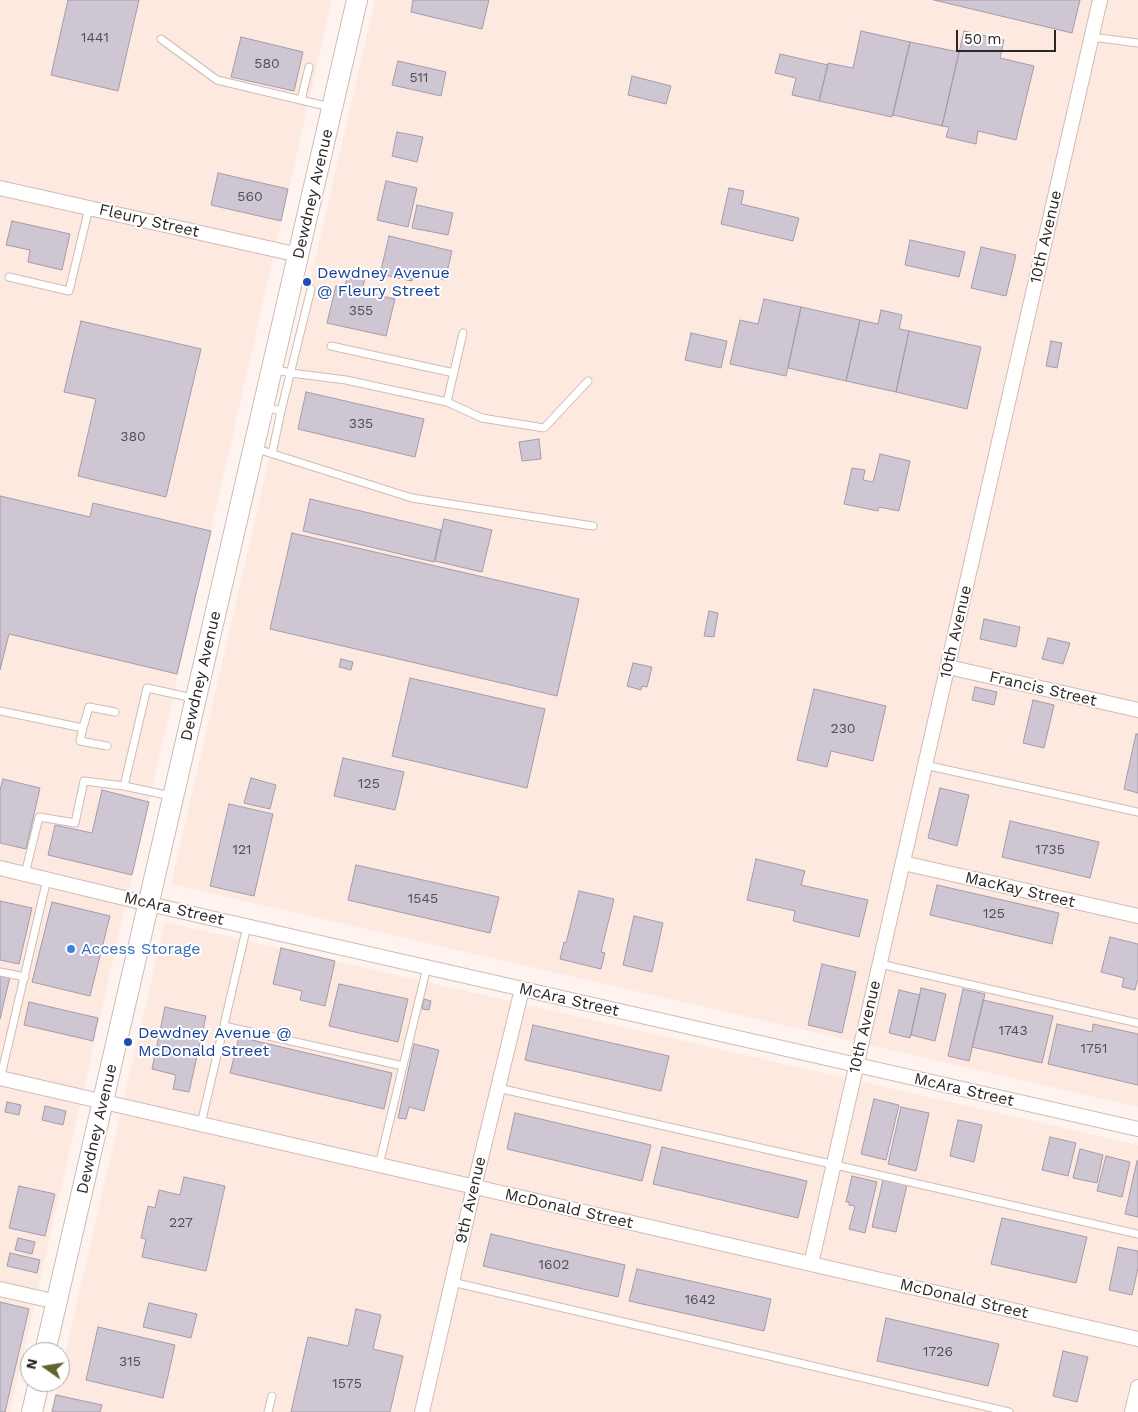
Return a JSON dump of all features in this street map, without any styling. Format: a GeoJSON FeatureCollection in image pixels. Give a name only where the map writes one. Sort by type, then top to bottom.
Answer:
{"type":"FeatureCollection","features":[{"type":"Feature","properties":{"kind":"street","name":"Dewdney Avenue"},"geometry":{"type":"LineString","coordinates":[[48,1342],[196,699],[263,451],[281,371],[298,254],[357,0]]}},
{"type":"Feature","properties":{"kind":"street","name":"10th Avenue"},"geometry":{"type":"LineString","coordinates":[[811,1264],[1100,0]]}},
{"type":"Feature","properties":{"kind":"street","name":"Fleury Street"},"geometry":{"type":"LineString","coordinates":[[0,188],[298,254]]}},
{"type":"Feature","properties":{"kind":"street","name":"Francis Street"},"geometry":{"type":"LineString","coordinates":[[948,667],[1138,710]]}},
{"type":"Feature","properties":{"kind":"street","name":"MacKay Street"},"geometry":{"type":"LineString","coordinates":[[903,863],[1138,916]]}},
{"type":"Feature","properties":{"kind":"street","name":"McAra Street"},"geometry":{"type":"LineString","coordinates":[[0,868],[48,878],[149,904],[1138,1129]]}},
{"type":"Feature","properties":{"kind":"street","name":"9th Avenue"},"geometry":{"type":"LineString","coordinates":[[422,1412],[522,989]]}},
{"type":"Feature","properties":{"kind":"street","name":"McDonald Street"},"geometry":{"type":"LineString","coordinates":[[0,1079],[1138,1339]]}},
{"type":"Feature","properties":{"kind":"street"},"geometry":{"type":"LineString","coordinates":[[0,1289],[57,1302]]}},
{"type":"Feature","properties":{"kind":"street"},"geometry":{"type":"LineString","coordinates":[[1132,1412],[1138,1387]]}},
{"type":"Feature","properties":{"kind":"street"},"geometry":{"type":"LineString","coordinates":[[32,1412],[37,1392]]}},
{"type":"Feature","properties":{"kind":"lane"},"geometry":{"type":"LineString","coordinates":[[1092,38],[1138,43]]}},
{"type":"Feature","properties":{"kind":"lane"},"geometry":{"type":"LineString","coordinates":[[160,39],[217,80],[332,107]]}},
{"type":"Feature","properties":{"kind":"lane"},"geometry":{"type":"LineString","coordinates":[[301,100],[309,67]]}},
{"type":"Feature","properties":{"kind":"lane"},"geometry":{"type":"LineString","coordinates":[[9,277],[70,291],[89,208]]}},
{"type":"Feature","properties":{"kind":"lane"},"geometry":{"type":"LineString","coordinates":[[312,289],[281,371],[346,380],[448,402],[482,418],[544,428],[588,381]]}},
{"type":"Feature","properties":{"kind":"lane"},"geometry":{"type":"LineString","coordinates":[[448,402],[463,333]]}},
{"type":"Feature","properties":{"kind":"lane"},"geometry":{"type":"LineString","coordinates":[[330,346],[454,373]]}},
{"type":"Feature","properties":{"kind":"lane"},"geometry":{"type":"LineString","coordinates":[[263,451],[412,498],[592,526]]}},
{"type":"Feature","properties":{"kind":"lane"},"geometry":{"type":"LineString","coordinates":[[124,786],[147,688],[196,699]]}},
{"type":"Feature","properties":{"kind":"lane"},"geometry":{"type":"LineString","coordinates":[[107,746],[80,741],[83,728],[89,707],[115,712]]}},
{"type":"Feature","properties":{"kind":"lane"},"geometry":{"type":"LineString","coordinates":[[0,712],[83,728]]}},
{"type":"Feature","properties":{"kind":"lane"},"geometry":{"type":"LineString","coordinates":[[925,765],[1138,812]]}},
{"type":"Feature","properties":{"kind":"lane"},"geometry":{"type":"LineString","coordinates":[[24,874],[39,816],[75,823],[84,781],[124,786],[174,797]]}},
{"type":"Feature","properties":{"kind":"lane"},"geometry":{"type":"LineString","coordinates":[[0,1079],[48,878]]}},
{"type":"Feature","properties":{"kind":"lane"},"geometry":{"type":"LineString","coordinates":[[201,1124],[247,926]]}},
{"type":"Feature","properties":{"kind":"lane"},"geometry":{"type":"LineString","coordinates":[[880,964],[1138,1023]]}},
{"type":"Feature","properties":{"kind":"lane"},"geometry":{"type":"LineString","coordinates":[[379,1165],[427,967]]}},
{"type":"Feature","properties":{"kind":"lane"},"geometry":{"type":"LineString","coordinates":[[0,972],[25,977]]}},
{"type":"Feature","properties":{"kind":"lane"},"geometry":{"type":"LineString","coordinates":[[224,1026],[403,1066]]}},
{"type":"Feature","properties":{"kind":"lane"},"geometry":{"type":"LineString","coordinates":[[498,1088],[1138,1234]]}},
{"type":"Feature","properties":{"kind":"lane"},"geometry":{"type":"LineString","coordinates":[[452,1282],[1010,1412]]}},
{"type":"Feature","properties":{"kind":"lane"},"geometry":{"type":"LineString","coordinates":[[268,1412],[272,1396]]}},
{"type":"Feature","properties":{"kind":"shaded area"},"geometry":{"type":"Polygon","coordinates":[[[0,0],[332,0],[26,1342],[20,1342],[20,1368],[10,1412],[0,1412],[0,0]]]}},
{"type":"Feature","properties":{"kind":"shaded area"},"geometry":{"type":"Polygon","coordinates":[[[375,0],[1138,0],[1138,1107],[171,884],[375,0]]]}},
{"type":"Feature","properties":{"kind":"shaded area"},"geometry":{"type":"Polygon","coordinates":[[[165,922],[1138,1145],[1138,1412],[51,1412],[56,1392],[70,1392],[70,1342],[68,1342],[165,922]]]}},
{"type":"Feature","properties":{"kind":"building"},"geometry":{"type":"Polygon","coordinates":[[[68,0],[139,0],[118,91],[51,75],[68,0]]]}},
{"type":"Feature","properties":{"kind":"building"},"geometry":{"type":"Polygon","coordinates":[[[413,0],[489,0],[482,29],[411,12],[413,0]]]}},
{"type":"Feature","properties":{"kind":"building"},"geometry":{"type":"Polygon","coordinates":[[[934,0],[1080,0],[1072,33],[934,0]]]}},
{"type":"Feature","properties":{"kind":"building"},"geometry":{"type":"Polygon","coordinates":[[[861,31],[910,42],[892,117],[819,101],[828,63],[853,68],[861,31]]]}},
{"type":"Feature","properties":{"kind":"building"},"geometry":{"type":"Polygon","coordinates":[[[964,31],[1004,40],[1000,58],[1034,66],[1016,140],[978,131],[976,144],[946,137],[949,127],[942,126],[964,31]]]}},
{"type":"Feature","properties":{"kind":"building"},"geometry":{"type":"Polygon","coordinates":[[[241,37],[303,52],[294,91],[231,77],[241,37]]]}},
{"type":"Feature","properties":{"kind":"building"},"geometry":{"type":"Polygon","coordinates":[[[910,42],[959,52],[942,126],[893,115],[910,42]]]}},
{"type":"Feature","properties":{"kind":"building"},"geometry":{"type":"Polygon","coordinates":[[[780,54],[828,65],[819,101],[792,95],[796,78],[775,73],[780,54]]]}},
{"type":"Feature","properties":{"kind":"building"},"geometry":{"type":"Polygon","coordinates":[[[398,61],[446,72],[441,96],[392,85],[398,61]]]}},
{"type":"Feature","properties":{"kind":"building"},"geometry":{"type":"Polygon","coordinates":[[[632,76],[671,86],[666,104],[628,95],[632,76]]]}},
{"type":"Feature","properties":{"kind":"building"},"geometry":{"type":"Polygon","coordinates":[[[397,132],[423,137],[417,162],[392,156],[397,132]]]}},
{"type":"Feature","properties":{"kind":"building"},"geometry":{"type":"Polygon","coordinates":[[[218,173],[288,189],[281,221],[211,205],[218,173]]]}},
{"type":"Feature","properties":{"kind":"building"},"geometry":{"type":"Polygon","coordinates":[[[386,181],[417,188],[408,227],[377,220],[386,181]]]}},
{"type":"Feature","properties":{"kind":"building"},"geometry":{"type":"Polygon","coordinates":[[[729,188],[744,191],[741,204],[799,218],[793,241],[721,224],[729,188]]]}},
{"type":"Feature","properties":{"kind":"building"},"geometry":{"type":"Polygon","coordinates":[[[417,205],[453,213],[448,235],[412,228],[417,205]]]}},
{"type":"Feature","properties":{"kind":"building"},"geometry":{"type":"Polygon","coordinates":[[[12,221],[70,234],[62,270],[28,262],[30,250],[6,245],[12,221]]]}},
{"type":"Feature","properties":{"kind":"building"},"geometry":{"type":"Polygon","coordinates":[[[389,236],[452,251],[445,280],[414,273],[412,281],[380,274],[389,236]]]}},
{"type":"Feature","properties":{"kind":"building"},"geometry":{"type":"Polygon","coordinates":[[[910,240],[965,252],[959,277],[905,265],[910,240]]]}},
{"type":"Feature","properties":{"kind":"building"},"geometry":{"type":"Polygon","coordinates":[[[981,247],[1016,255],[1006,296],[971,288],[981,247]]]}},
{"type":"Feature","properties":{"kind":"building"},"geometry":{"type":"Polygon","coordinates":[[[348,274],[365,278],[362,290],[345,286],[348,274]]]}},
{"type":"Feature","properties":{"kind":"building"},"geometry":{"type":"Polygon","coordinates":[[[336,286],[395,299],[386,336],[327,323],[336,286]]]}},
{"type":"Feature","properties":{"kind":"building"},"geometry":{"type":"Polygon","coordinates":[[[764,299],[801,307],[786,376],[730,364],[740,320],[758,324],[764,299]]]}},
{"type":"Feature","properties":{"kind":"building"},"geometry":{"type":"Polygon","coordinates":[[[801,307],[860,320],[846,381],[788,368],[801,307]]]}},
{"type":"Feature","properties":{"kind":"building"},"geometry":{"type":"Polygon","coordinates":[[[881,310],[902,315],[899,329],[909,331],[896,392],[846,381],[860,320],[878,324],[881,310]]]}},
{"type":"Feature","properties":{"kind":"building"},"geometry":{"type":"Polygon","coordinates":[[[81,321],[201,349],[166,497],[78,476],[96,399],[64,392],[81,321]]]}},
{"type":"Feature","properties":{"kind":"building"},"geometry":{"type":"Polygon","coordinates":[[[909,331],[981,347],[967,409],[896,392],[909,331]]]}},
{"type":"Feature","properties":{"kind":"building"},"geometry":{"type":"Polygon","coordinates":[[[691,333],[727,341],[721,368],[685,360],[691,333]]]}},
{"type":"Feature","properties":{"kind":"building"},"geometry":{"type":"Polygon","coordinates":[[[1051,341],[1062,343],[1057,368],[1046,366],[1051,341]]]}},
{"type":"Feature","properties":{"kind":"building"},"geometry":{"type":"Polygon","coordinates":[[[306,392],[424,419],[415,457],[298,429],[306,392]]]}},
{"type":"Feature","properties":{"kind":"building"},"geometry":{"type":"Polygon","coordinates":[[[539,439],[541,459],[522,461],[519,442],[539,439]]]}},
{"type":"Feature","properties":{"kind":"building"},"geometry":{"type":"Polygon","coordinates":[[[880,454],[910,461],[899,511],[879,507],[878,511],[844,504],[852,468],[865,470],[863,480],[873,482],[880,454]]]}},
{"type":"Feature","properties":{"kind":"building"},"geometry":{"type":"Polygon","coordinates":[[[0,496],[90,517],[93,503],[211,531],[177,674],[9,634],[0,670],[0,496]]]}},
{"type":"Feature","properties":{"kind":"building"},"geometry":{"type":"Polygon","coordinates":[[[310,499],[441,530],[434,562],[303,531],[310,499]]]}},
{"type":"Feature","properties":{"kind":"building"},"geometry":{"type":"Polygon","coordinates":[[[444,519],[492,530],[482,572],[435,561],[444,519]]]}},
{"type":"Feature","properties":{"kind":"building"},"geometry":{"type":"Polygon","coordinates":[[[292,533],[579,599],[557,696],[270,629],[292,533]]]}},
{"type":"Feature","properties":{"kind":"building"},"geometry":{"type":"Polygon","coordinates":[[[709,611],[718,613],[714,637],[704,636],[709,611]]]}},
{"type":"Feature","properties":{"kind":"building"},"geometry":{"type":"Polygon","coordinates":[[[984,619],[1020,627],[1016,647],[980,639],[984,619]]]}},
{"type":"Feature","properties":{"kind":"building"},"geometry":{"type":"Polygon","coordinates":[[[1048,638],[1070,643],[1063,664],[1042,659],[1048,638]]]}},
{"type":"Feature","properties":{"kind":"building"},"geometry":{"type":"Polygon","coordinates":[[[341,659],[353,662],[351,670],[339,667],[341,659]]]}},
{"type":"Feature","properties":{"kind":"building"},"geometry":{"type":"Polygon","coordinates":[[[633,663],[652,667],[647,687],[642,686],[641,690],[627,686],[633,663]]]}},
{"type":"Feature","properties":{"kind":"building"},"geometry":{"type":"Polygon","coordinates":[[[410,678],[545,709],[527,788],[392,756],[410,678]]]}},
{"type":"Feature","properties":{"kind":"building"},"geometry":{"type":"Polygon","coordinates":[[[975,687],[997,692],[994,705],[972,700],[975,687]]]}},
{"type":"Feature","properties":{"kind":"building"},"geometry":{"type":"Polygon","coordinates":[[[814,689],[886,706],[873,761],[831,751],[827,767],[797,760],[814,689]]]}},
{"type":"Feature","properties":{"kind":"building"},"geometry":{"type":"Polygon","coordinates":[[[1033,700],[1054,705],[1044,748],[1023,743],[1033,700]]]}},
{"type":"Feature","properties":{"kind":"building"},"geometry":{"type":"Polygon","coordinates":[[[1136,734],[1138,734],[1138,793],[1124,789],[1136,734]]]}},
{"type":"Feature","properties":{"kind":"building"},"geometry":{"type":"Polygon","coordinates":[[[343,758],[404,772],[395,810],[334,796],[343,758]]]}},
{"type":"Feature","properties":{"kind":"building"},"geometry":{"type":"Polygon","coordinates":[[[251,778],[276,785],[270,809],[244,803],[251,778]]]}},
{"type":"Feature","properties":{"kind":"building"},"geometry":{"type":"Polygon","coordinates":[[[3,779],[40,788],[26,849],[0,843],[0,790],[3,779]]]}},
{"type":"Feature","properties":{"kind":"building"},"geometry":{"type":"Polygon","coordinates":[[[940,788],[969,795],[957,846],[928,838],[940,788]]]}},
{"type":"Feature","properties":{"kind":"building"},"geometry":{"type":"Polygon","coordinates":[[[102,790],[149,802],[132,875],[48,855],[55,825],[92,833],[102,790]]]}},
{"type":"Feature","properties":{"kind":"building"},"geometry":{"type":"Polygon","coordinates":[[[229,804],[273,814],[254,896],[210,886],[229,804]]]}},
{"type":"Feature","properties":{"kind":"building"},"geometry":{"type":"Polygon","coordinates":[[[1010,821],[1099,842],[1090,878],[1002,857],[1010,821]]]}},
{"type":"Feature","properties":{"kind":"building"},"geometry":{"type":"Polygon","coordinates":[[[756,859],[805,871],[801,885],[868,900],[859,937],[793,921],[795,911],[747,900],[756,859]]]}},
{"type":"Feature","properties":{"kind":"building"},"geometry":{"type":"Polygon","coordinates":[[[356,865],[499,897],[490,933],[348,900],[356,865]]]}},
{"type":"Feature","properties":{"kind":"building"},"geometry":{"type":"Polygon","coordinates":[[[937,885],[1059,913],[1052,944],[930,915],[937,885]]]}},
{"type":"Feature","properties":{"kind":"building"},"geometry":{"type":"Polygon","coordinates":[[[579,891],[614,899],[601,952],[605,953],[601,969],[560,959],[579,891]]]}},
{"type":"Feature","properties":{"kind":"building"},"geometry":{"type":"Polygon","coordinates":[[[0,901],[32,908],[19,964],[0,960],[0,901]]]}},
{"type":"Feature","properties":{"kind":"building","name":"Access Storage"},"geometry":{"type":"Polygon","coordinates":[[[52,902],[110,916],[90,996],[32,982],[52,902]]]}},
{"type":"Feature","properties":{"kind":"building"},"geometry":{"type":"Polygon","coordinates":[[[634,916],[663,923],[652,972],[623,965],[634,916]]]}},
{"type":"Feature","properties":{"kind":"building"},"geometry":{"type":"Polygon","coordinates":[[[1110,937],[1138,944],[1138,981],[1135,990],[1122,987],[1124,978],[1101,972],[1110,937]]]}},
{"type":"Feature","properties":{"kind":"building"},"geometry":{"type":"Polygon","coordinates":[[[281,948],[335,961],[325,1006],[300,1000],[302,991],[273,984],[281,948]]]}},
{"type":"Feature","properties":{"kind":"building"},"geometry":{"type":"Polygon","coordinates":[[[822,964],[856,972],[842,1033],[808,1025],[822,964]]]}},
{"type":"Feature","properties":{"kind":"building"},"geometry":{"type":"Polygon","coordinates":[[[0,975],[10,977],[0,1019],[0,975]]]}},
{"type":"Feature","properties":{"kind":"building"},"geometry":{"type":"Polygon","coordinates":[[[339,984],[408,999],[398,1042],[329,1026],[339,984]]]}},
{"type":"Feature","properties":{"kind":"building"},"geometry":{"type":"Polygon","coordinates":[[[921,988],[946,994],[935,1041],[911,1035],[921,988]]]}},
{"type":"Feature","properties":{"kind":"building"},"geometry":{"type":"Polygon","coordinates":[[[963,989],[985,994],[969,1061],[948,1056],[963,989]]]}},
{"type":"Feature","properties":{"kind":"building"},"geometry":{"type":"Polygon","coordinates":[[[899,990],[920,995],[910,1038],[889,1033],[899,990]]]}},
{"type":"Feature","properties":{"kind":"building"},"geometry":{"type":"Polygon","coordinates":[[[424,999],[431,1001],[429,1010],[422,1009],[424,999]]]}},
{"type":"Feature","properties":{"kind":"building"},"geometry":{"type":"Polygon","coordinates":[[[983,1000],[1053,1016],[1042,1063],[972,1047],[983,1000]]]}},
{"type":"Feature","properties":{"kind":"building"},"geometry":{"type":"Polygon","coordinates":[[[29,1002],[98,1018],[93,1041],[24,1025],[29,1002]]]}},
{"type":"Feature","properties":{"kind":"building"},"geometry":{"type":"Polygon","coordinates":[[[165,1007],[206,1016],[189,1092],[173,1089],[176,1075],[152,1069],[165,1007]]]}},
{"type":"Feature","properties":{"kind":"building"},"geometry":{"type":"Polygon","coordinates":[[[1057,1024],[1092,1032],[1093,1024],[1138,1034],[1138,1085],[1048,1064],[1057,1024]]]}},
{"type":"Feature","properties":{"kind":"building"},"geometry":{"type":"Polygon","coordinates":[[[533,1025],[669,1056],[661,1091],[525,1060],[533,1025]]]}},
{"type":"Feature","properties":{"kind":"building"},"geometry":{"type":"Polygon","coordinates":[[[239,1037],[392,1073],[384,1109],[230,1073],[239,1037]]]}},
{"type":"Feature","properties":{"kind":"building"},"geometry":{"type":"Polygon","coordinates":[[[414,1044],[439,1050],[424,1111],[409,1107],[406,1119],[398,1118],[414,1044]]]}},
{"type":"Feature","properties":{"kind":"building"},"geometry":{"type":"Polygon","coordinates":[[[874,1099],[899,1105],[886,1160],[861,1154],[874,1099]]]}},
{"type":"Feature","properties":{"kind":"building"},"geometry":{"type":"Polygon","coordinates":[[[7,1102],[21,1105],[19,1115],[5,1112],[7,1102]]]}},
{"type":"Feature","properties":{"kind":"building"},"geometry":{"type":"Polygon","coordinates":[[[45,1106],[66,1111],[63,1125],[42,1120],[45,1106]]]}},
{"type":"Feature","properties":{"kind":"building"},"geometry":{"type":"Polygon","coordinates":[[[901,1107],[929,1113],[916,1171],[888,1164],[901,1107]]]}},
{"type":"Feature","properties":{"kind":"building"},"geometry":{"type":"Polygon","coordinates":[[[515,1113],[651,1145],[642,1181],[507,1149],[515,1113]]]}},
{"type":"Feature","properties":{"kind":"building"},"geometry":{"type":"Polygon","coordinates":[[[958,1120],[982,1125],[974,1162],[950,1156],[958,1120]]]}},
{"type":"Feature","properties":{"kind":"building"},"geometry":{"type":"Polygon","coordinates":[[[1050,1137],[1076,1143],[1068,1176],[1042,1170],[1050,1137]]]}},
{"type":"Feature","properties":{"kind":"building"},"geometry":{"type":"Polygon","coordinates":[[[662,1147],[807,1181],[798,1218],[653,1184],[662,1147]]]}},
{"type":"Feature","properties":{"kind":"building"},"geometry":{"type":"Polygon","coordinates":[[[1080,1149],[1103,1155],[1097,1183],[1073,1178],[1080,1149]]]}},
{"type":"Feature","properties":{"kind":"building"},"geometry":{"type":"Polygon","coordinates":[[[1106,1156],[1130,1162],[1122,1197],[1097,1191],[1106,1156]]]}},
{"type":"Feature","properties":{"kind":"building"},"geometry":{"type":"Polygon","coordinates":[[[1138,1161],[1138,1217],[1125,1214],[1138,1161]]]}},
{"type":"Feature","properties":{"kind":"building"},"geometry":{"type":"Polygon","coordinates":[[[852,1176],[877,1182],[865,1233],[849,1229],[855,1206],[849,1205],[849,1202],[846,1202],[852,1176]]]}},
{"type":"Feature","properties":{"kind":"building"},"geometry":{"type":"Polygon","coordinates":[[[184,1177],[225,1186],[206,1271],[142,1257],[146,1239],[141,1238],[148,1206],[155,1208],[159,1190],[180,1195],[184,1177]]]}},
{"type":"Feature","properties":{"kind":"building"},"geometry":{"type":"Polygon","coordinates":[[[883,1180],[907,1185],[896,1232],[872,1227],[883,1180]]]}},
{"type":"Feature","properties":{"kind":"building"},"geometry":{"type":"Polygon","coordinates":[[[19,1186],[55,1194],[45,1236],[9,1228],[19,1186]]]}},
{"type":"Feature","properties":{"kind":"building"},"geometry":{"type":"Polygon","coordinates":[[[1002,1218],[1087,1237],[1076,1283],[991,1264],[1002,1218]]]}},
{"type":"Feature","properties":{"kind":"building"},"geometry":{"type":"Polygon","coordinates":[[[491,1234],[625,1265],[618,1297],[483,1266],[491,1234]]]}},
{"type":"Feature","properties":{"kind":"building"},"geometry":{"type":"Polygon","coordinates":[[[18,1238],[35,1242],[32,1254],[15,1250],[18,1238]]]}},
{"type":"Feature","properties":{"kind":"building"},"geometry":{"type":"Polygon","coordinates":[[[1118,1247],[1138,1251],[1138,1268],[1132,1295],[1109,1290],[1118,1247]]]}},
{"type":"Feature","properties":{"kind":"building"},"geometry":{"type":"Polygon","coordinates":[[[10,1253],[40,1260],[37,1273],[7,1266],[10,1253]]]}},
{"type":"Feature","properties":{"kind":"building"},"geometry":{"type":"Polygon","coordinates":[[[637,1269],[771,1299],[764,1331],[629,1301],[637,1269]]]}},
{"type":"Feature","properties":{"kind":"building"},"geometry":{"type":"Polygon","coordinates":[[[0,1302],[29,1309],[5,1412],[0,1412],[0,1302]]]}},
{"type":"Feature","properties":{"kind":"building"},"geometry":{"type":"Polygon","coordinates":[[[149,1303],[197,1314],[191,1338],[143,1327],[149,1303]]]}},
{"type":"Feature","properties":{"kind":"building"},"geometry":{"type":"Polygon","coordinates":[[[356,1309],[381,1315],[373,1349],[403,1356],[390,1412],[291,1412],[308,1337],[348,1346],[356,1309]]]}},
{"type":"Feature","properties":{"kind":"building"},"geometry":{"type":"Polygon","coordinates":[[[886,1318],[999,1344],[988,1386],[877,1361],[886,1318]]]}},
{"type":"Feature","properties":{"kind":"building"},"geometry":{"type":"Polygon","coordinates":[[[98,1327],[175,1345],[163,1398],[86,1380],[98,1327]]]}},
{"type":"Feature","properties":{"kind":"building"},"geometry":{"type":"Polygon","coordinates":[[[1063,1351],[1088,1357],[1077,1402],[1053,1396],[1063,1351]]]}},
{"type":"Feature","properties":{"kind":"building"},"geometry":{"type":"Polygon","coordinates":[[[56,1395],[102,1405],[100,1412],[52,1412],[56,1395]]]}},
{"type":"Feature","properties":{"kind":"place","name":"Dewdney Avenue @ Fleury Street"},"geometry":{"type":"Point","coordinates":[307,282]}},
{"type":"Feature","properties":{"kind":"place","name":"Access Storage"},"geometry":{"type":"Point","coordinates":[71,949]}},
{"type":"Feature","properties":{"kind":"place","name":"Dewdney Avenue @ McDonald Street"},"geometry":{"type":"Point","coordinates":[128,1042]}}]}
